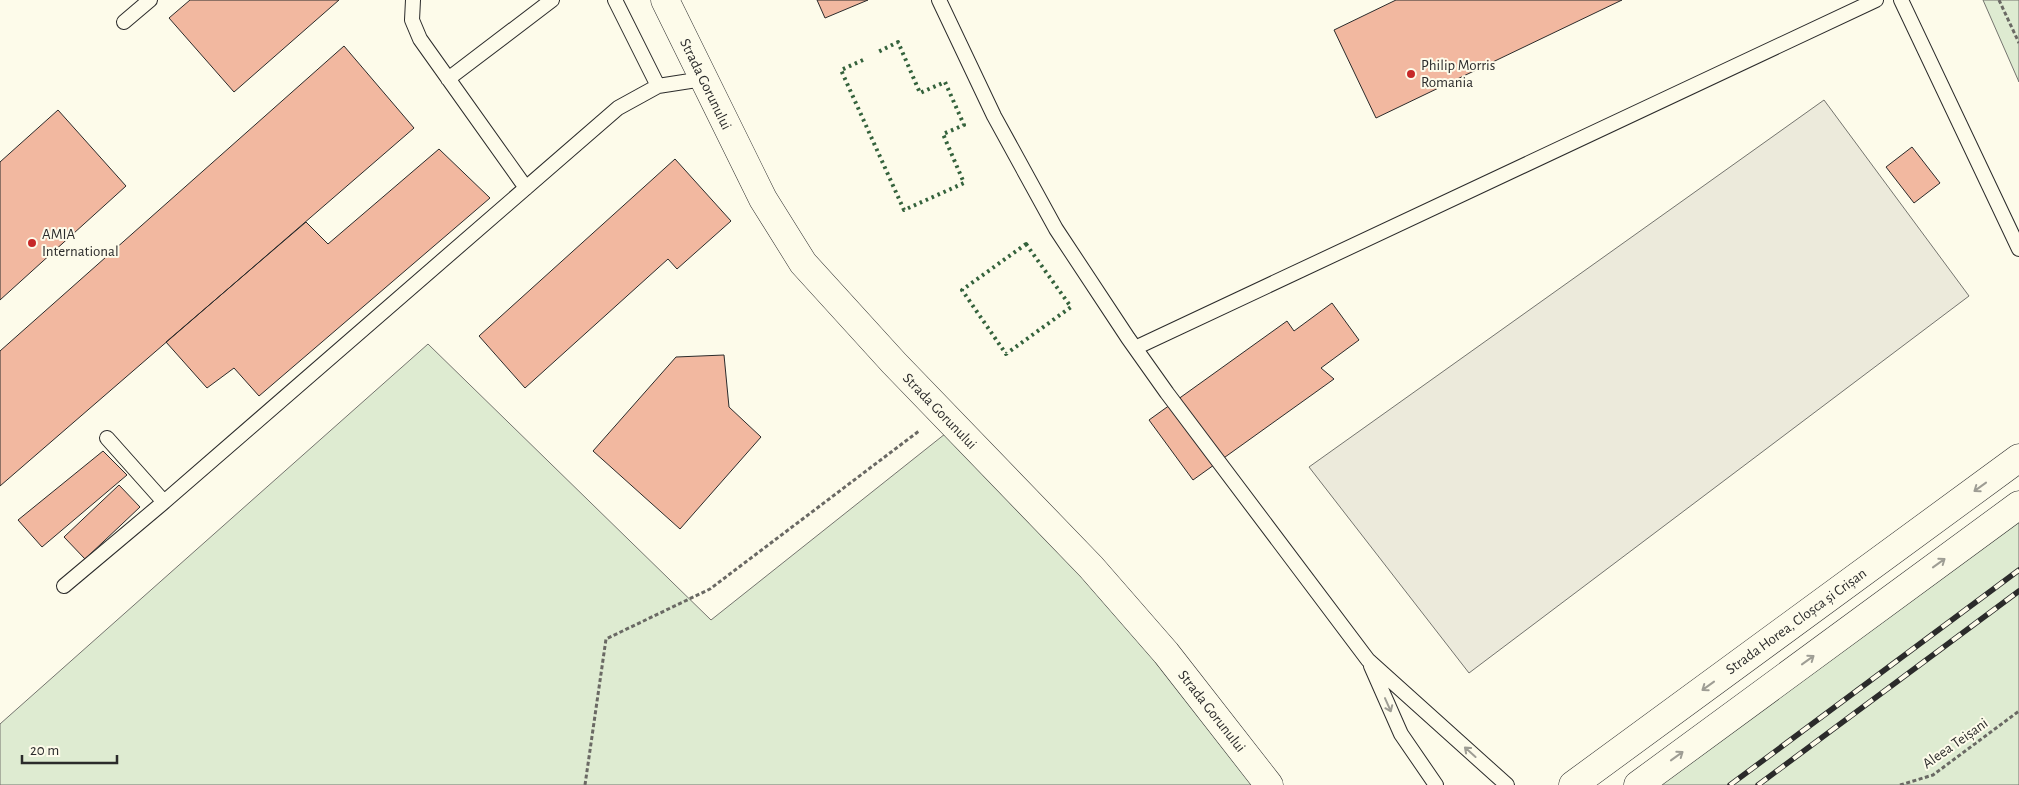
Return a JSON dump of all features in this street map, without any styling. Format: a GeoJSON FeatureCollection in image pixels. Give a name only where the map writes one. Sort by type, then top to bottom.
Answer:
{"type":"FeatureCollection","features":[{"type":"Feature","properties":{"kind":"main road","name":"Strada Gorunului"},"geometry":{"type":"LineString","coordinates":[[665,0],[763,199],[803,263],[894,362],[1104,581],[1166,652],[1270,785]]}},
{"type":"Feature","properties":{"kind":"main road","name":"Strada Horea, Cloșca și Crișan"},"geometry":{"type":"LineString","coordinates":[[1573,785],[2019,458]]}},
{"type":"Feature","properties":{"kind":"main road"},"geometry":{"type":"LineString","coordinates":[[1638,785],[2019,505]]}},
{"type":"Feature","properties":{"kind":"lane"},"geometry":{"type":"LineString","coordinates":[[124,22],[150,0]]}},
{"type":"Feature","properties":{"kind":"lane"},"geometry":{"type":"LineString","coordinates":[[413,0],[412,20],[420,39],[526,188]]}},
{"type":"Feature","properties":{"kind":"lane"},"geometry":{"type":"LineString","coordinates":[[448,79],[552,0]]}},
{"type":"Feature","properties":{"kind":"lane"},"geometry":{"type":"LineString","coordinates":[[615,0],[658,86]]}},
{"type":"Feature","properties":{"kind":"lane"},"geometry":{"type":"LineString","coordinates":[[939,0],[994,116],[1056,229],[1135,348],[1368,660],[1507,785]]}},
{"type":"Feature","properties":{"kind":"lane"},"geometry":{"type":"LineString","coordinates":[[1135,348],[1876,0]]}},
{"type":"Feature","properties":{"kind":"lane"},"geometry":{"type":"LineString","coordinates":[[1901,0],[2019,250]]}},
{"type":"Feature","properties":{"kind":"lane"},"geometry":{"type":"LineString","coordinates":[[64,586],[164,502],[618,108],[658,86],[703,79]]}},
{"type":"Feature","properties":{"kind":"lane"},"geometry":{"type":"LineString","coordinates":[[107,438],[164,502]]}},
{"type":"Feature","properties":{"kind":"lane"},"geometry":{"type":"LineString","coordinates":[[1368,660],[1401,734],[1436,785]]}},
{"type":"Feature","properties":{"kind":"path"},"geometry":{"type":"LineString","coordinates":[[1999,0],[2019,43]]}},
{"type":"Feature","properties":{"kind":"path"},"geometry":{"type":"LineString","coordinates":[[585,785],[606,639],[710,589],[943,413]]}},
{"type":"Feature","properties":{"kind":"path","name":"Aleea Teișani"},"geometry":{"type":"LineString","coordinates":[[1900,785],[1933,775],[2019,711]]}},
{"type":"Feature","properties":{"kind":"green space"},"geometry":{"type":"Polygon","coordinates":[[[1983,0],[2019,0],[2019,82],[1983,0]]]}},
{"type":"Feature","properties":{"kind":"green space"},"geometry":{"type":"Polygon","coordinates":[[[428,344],[711,620],[955,426],[1269,785],[0,785],[0,724],[428,344]]]}},
{"type":"Feature","properties":{"kind":"green space"},"geometry":{"type":"Polygon","coordinates":[[[2019,505],[2019,785],[1638,785],[2019,505]]]}},
{"type":"Feature","properties":{"kind":"shaded area"},"geometry":{"type":"Polygon","coordinates":[[[1824,100],[1969,296],[1469,673],[1309,467],[1824,100]]]}},
{"type":"Feature","properties":{"kind":"building"},"geometry":{"type":"Polygon","coordinates":[[[190,0],[339,0],[234,92],[169,18],[190,0]]]}},
{"type":"Feature","properties":{"kind":"building"},"geometry":{"type":"Polygon","coordinates":[[[817,0],[868,0],[825,18],[817,0]]]}},
{"type":"Feature","properties":{"kind":"building","name":"Philip Morris Romania"},"geometry":{"type":"Polygon","coordinates":[[[1396,0],[1622,0],[1376,118],[1334,30],[1396,0]]]}},
{"type":"Feature","properties":{"kind":"building"},"geometry":{"type":"Polygon","coordinates":[[[344,46],[414,128],[0,486],[0,351],[344,46]]]}},
{"type":"Feature","properties":{"kind":"building","name":"AMIA International"},"geometry":{"type":"Polygon","coordinates":[[[58,110],[126,186],[0,300],[0,162],[58,110]]]}},
{"type":"Feature","properties":{"kind":"building"},"geometry":{"type":"Polygon","coordinates":[[[1912,147],[1940,183],[1914,203],[1886,167],[1912,147]]]}},
{"type":"Feature","properties":{"kind":"building"},"geometry":{"type":"Polygon","coordinates":[[[439,149],[490,198],[259,396],[234,368],[207,388],[166,342],[306,222],[328,244],[439,149]]]}},
{"type":"Feature","properties":{"kind":"building"},"geometry":{"type":"Polygon","coordinates":[[[675,159],[731,221],[677,269],[668,259],[525,388],[479,336],[675,159]]]}},
{"type":"Feature","properties":{"kind":"building"},"geometry":{"type":"Polygon","coordinates":[[[1332,303],[1359,340],[1321,368],[1334,379],[1193,480],[1149,420],[1287,321],[1294,331],[1332,303]]]}},
{"type":"Feature","properties":{"kind":"building"},"geometry":{"type":"Polygon","coordinates":[[[724,355],[729,407],[761,437],[680,529],[593,451],[676,357],[724,355]]]}},
{"type":"Feature","properties":{"kind":"building"},"geometry":{"type":"Polygon","coordinates":[[[103,451],[127,475],[42,547],[18,520],[103,451]]]}},
{"type":"Feature","properties":{"kind":"building"},"geometry":{"type":"Polygon","coordinates":[[[119,485],[140,507],[85,559],[64,537],[119,485]]]}},
{"type":"Feature","properties":{"kind":"railway"},"geometry":{"type":"LineString","coordinates":[[1730,785],[2019,570]]}},
{"type":"Feature","properties":{"kind":"railway"},"geometry":{"type":"LineString","coordinates":[[1758,785],[2019,591]]}},
{"type":"Feature","properties":{"kind":"hedge"},"geometry":{"type":"LineString","coordinates":[[863,60],[841,70],[904,210],[964,183],[943,134],[964,125],[945,82],[920,93],[898,42],[876,53]]}},
{"type":"Feature","properties":{"kind":"hedge"},"geometry":{"type":"LineString","coordinates":[[1026,244],[1071,307],[1006,354],[962,290],[1026,244]]}},
{"type":"Feature","properties":{"kind":"place","name":"Philip Morris Romania"},"geometry":{"type":"Point","coordinates":[1411,74]}},
{"type":"Feature","properties":{"kind":"place","name":"AMIA International"},"geometry":{"type":"Point","coordinates":[32,243]}}]}
